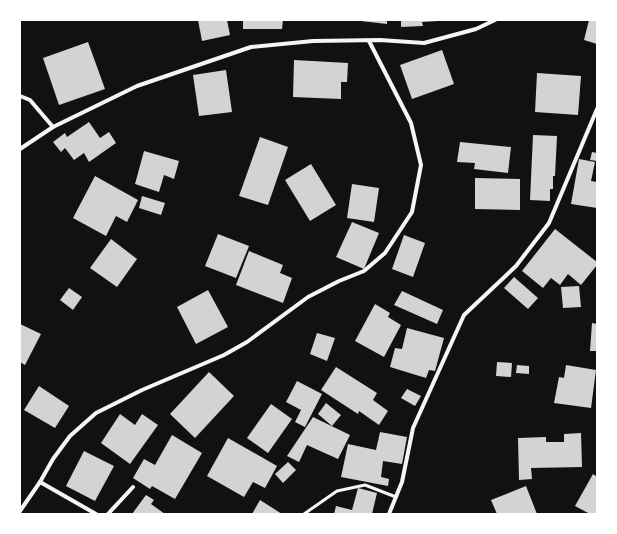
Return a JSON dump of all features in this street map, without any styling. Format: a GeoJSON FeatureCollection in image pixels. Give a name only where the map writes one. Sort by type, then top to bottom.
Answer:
{"type":"FeatureCollection","features":[{"type":"Feature","properties":{"kind":"street"},"geometry":{"type":"LineString","coordinates":[[20,149],[53,127],[137,86],[251,47],[313,41],[424,43],[476,29],[495,20]]}},
{"type":"Feature","properties":{"kind":"street"},"geometry":{"type":"LineString","coordinates":[[20,511],[40,482],[53,458],[70,436],[96,413],[142,390],[224,355],[247,342],[308,297],[339,281],[364,271],[385,253],[412,212],[421,165],[411,123],[369,41]]}},
{"type":"Feature","properties":{"kind":"street"},"geometry":{"type":"LineString","coordinates":[[20,96],[30,100],[53,127]]}},
{"type":"Feature","properties":{"kind":"street"},"geometry":{"type":"LineString","coordinates":[[389,514],[402,482],[413,428],[464,315],[516,266],[549,223],[597,109]]}},
{"type":"Feature","properties":{"kind":"street"},"geometry":{"type":"LineString","coordinates":[[40,482],[96,514]]}},
{"type":"Feature","properties":{"kind":"street"},"geometry":{"type":"LineString","coordinates":[[108,514],[133,487]]}},
{"type":"Feature","properties":{"kind":"lane"},"geometry":{"type":"LineString","coordinates":[[304,514],[337,491],[358,486],[365,485],[396,497]]}},
{"type":"Feature","properties":{"kind":"building"},"geometry":{"type":"Polygon","coordinates":[[[198,20],[227,20],[230,35],[202,41],[198,20]]]}},
{"type":"Feature","properties":{"kind":"building"},"geometry":{"type":"Polygon","coordinates":[[[243,20],[283,20],[282,29],[243,29],[243,20]]]}},
{"type":"Feature","properties":{"kind":"building"},"geometry":{"type":"Polygon","coordinates":[[[352,20],[387,20],[387,24],[352,20]]]}},
{"type":"Feature","properties":{"kind":"building"},"geometry":{"type":"Polygon","coordinates":[[[401,20],[438,21],[422,22],[423,26],[401,27],[401,20]]]}},
{"type":"Feature","properties":{"kind":"building"},"geometry":{"type":"Polygon","coordinates":[[[589,20],[597,20],[597,44],[584,40],[589,20]]]}},
{"type":"Feature","properties":{"kind":"building"},"geometry":{"type":"Polygon","coordinates":[[[88,42],[105,89],[59,105],[43,58],[88,42]]]}},
{"type":"Feature","properties":{"kind":"building"},"geometry":{"type":"Polygon","coordinates":[[[442,50],[454,84],[412,99],[400,65],[442,50]]]}},
{"type":"Feature","properties":{"kind":"building"},"geometry":{"type":"Polygon","coordinates":[[[294,60],[348,63],[347,82],[341,82],[341,99],[293,97],[294,60]]]}},
{"type":"Feature","properties":{"kind":"building"},"geometry":{"type":"Polygon","coordinates":[[[226,70],[232,112],[199,116],[193,75],[226,70]]]}},
{"type":"Feature","properties":{"kind":"building"},"geometry":{"type":"Polygon","coordinates":[[[537,73],[581,76],[578,115],[535,112],[537,73]]]}},
{"type":"Feature","properties":{"kind":"building"},"geometry":{"type":"Polygon","coordinates":[[[89,122],[100,138],[109,132],[116,143],[89,162],[84,153],[74,160],[65,148],[61,152],[53,142],[65,133],[67,137],[89,122]]]}},
{"type":"Feature","properties":{"kind":"building"},"geometry":{"type":"Polygon","coordinates":[[[533,135],[557,136],[555,176],[553,176],[553,189],[550,189],[550,201],[530,200],[533,135]]]}},
{"type":"Feature","properties":{"kind":"building"},"geometry":{"type":"Polygon","coordinates":[[[260,137],[288,147],[268,205],[239,196],[260,137]]]}},
{"type":"Feature","properties":{"kind":"building"},"geometry":{"type":"Polygon","coordinates":[[[460,142],[511,147],[508,173],[474,169],[475,163],[457,162],[460,142]]]}},
{"type":"Feature","properties":{"kind":"building"},"geometry":{"type":"Polygon","coordinates":[[[144,151],[179,161],[174,179],[164,175],[159,192],[135,184],[144,151]]]}},
{"type":"Feature","properties":{"kind":"building"},"geometry":{"type":"Polygon","coordinates":[[[592,152],[597,153],[597,161],[590,160],[592,152]]]}},
{"type":"Feature","properties":{"kind":"building"},"geometry":{"type":"Polygon","coordinates":[[[579,159],[595,162],[591,181],[597,182],[597,208],[571,204],[579,159]]]}},
{"type":"Feature","properties":{"kind":"building"},"geometry":{"type":"Polygon","coordinates":[[[311,164],[336,205],[310,221],[285,180],[311,164]]]}},
{"type":"Feature","properties":{"kind":"building"},"geometry":{"type":"Polygon","coordinates":[[[95,176],[138,200],[127,222],[116,216],[106,236],[73,218],[95,176]]]}},
{"type":"Feature","properties":{"kind":"building"},"geometry":{"type":"Polygon","coordinates":[[[475,178],[520,179],[520,210],[475,209],[475,178]]]}},
{"type":"Feature","properties":{"kind":"building"},"geometry":{"type":"Polygon","coordinates":[[[352,184],[379,188],[374,222],[347,218],[352,184]]]}},
{"type":"Feature","properties":{"kind":"building"},"geometry":{"type":"Polygon","coordinates":[[[142,196],[165,203],[161,215],[139,208],[142,196]]]}},
{"type":"Feature","properties":{"kind":"building"},"geometry":{"type":"Polygon","coordinates":[[[352,222],[379,233],[364,269],[336,257],[352,222]]]}},
{"type":"Feature","properties":{"kind":"building"},"geometry":{"type":"Polygon","coordinates":[[[555,229],[597,262],[597,265],[581,285],[568,274],[560,285],[551,278],[543,288],[522,271],[555,229]]]}},
{"type":"Feature","properties":{"kind":"building"},"geometry":{"type":"Polygon","coordinates":[[[218,234],[249,246],[236,278],[205,266],[218,234]]]}},
{"type":"Feature","properties":{"kind":"building"},"geometry":{"type":"Polygon","coordinates":[[[404,235],[425,243],[413,277],[392,269],[404,235]]]}},
{"type":"Feature","properties":{"kind":"building"},"geometry":{"type":"Polygon","coordinates":[[[111,239],[137,259],[117,287],[90,268],[111,239]]]}},
{"type":"Feature","properties":{"kind":"building"},"geometry":{"type":"Polygon","coordinates":[[[249,251],[283,265],[280,273],[292,278],[283,303],[236,285],[249,251]]]}},
{"type":"Feature","properties":{"kind":"building"},"geometry":{"type":"Polygon","coordinates":[[[514,277],[538,298],[528,309],[504,288],[514,277]]]}},
{"type":"Feature","properties":{"kind":"building"},"geometry":{"type":"Polygon","coordinates":[[[579,286],[581,307],[563,308],[561,287],[579,286]]]}},
{"type":"Feature","properties":{"kind":"building"},"geometry":{"type":"Polygon","coordinates":[[[69,288],[82,297],[73,310],[60,300],[69,288]]]}},
{"type":"Feature","properties":{"kind":"building"},"geometry":{"type":"Polygon","coordinates":[[[208,290],[228,327],[196,344],[177,307],[208,290]]]}},
{"type":"Feature","properties":{"kind":"building"},"geometry":{"type":"Polygon","coordinates":[[[402,291],[443,310],[437,324],[394,305],[402,291]]]}},
{"type":"Feature","properties":{"kind":"building"},"geometry":{"type":"Polygon","coordinates":[[[375,304],[390,313],[388,317],[401,325],[384,357],[355,341],[375,304]]]}},
{"type":"Feature","properties":{"kind":"building"},"geometry":{"type":"Polygon","coordinates":[[[592,323],[597,324],[597,351],[590,351],[592,323]]]}},
{"type":"Feature","properties":{"kind":"building"},"geometry":{"type":"Polygon","coordinates":[[[20,324],[41,334],[25,365],[20,362],[20,324]]]}},
{"type":"Feature","properties":{"kind":"building"},"geometry":{"type":"Polygon","coordinates":[[[407,328],[444,338],[435,371],[429,370],[426,378],[390,367],[395,348],[402,349],[407,328]]]}},
{"type":"Feature","properties":{"kind":"building"},"geometry":{"type":"Polygon","coordinates":[[[317,333],[335,338],[327,361],[310,354],[317,333]]]}},
{"type":"Feature","properties":{"kind":"building"},"geometry":{"type":"Polygon","coordinates":[[[497,362],[512,363],[511,377],[496,376],[497,362]]]}},
{"type":"Feature","properties":{"kind":"building"},"geometry":{"type":"Polygon","coordinates":[[[517,365],[529,366],[529,374],[516,373],[517,365]]]}},
{"type":"Feature","properties":{"kind":"building"},"geometry":{"type":"Polygon","coordinates":[[[566,365],[596,370],[591,408],[554,403],[559,377],[564,378],[566,365]]]}},
{"type":"Feature","properties":{"kind":"building"},"geometry":{"type":"Polygon","coordinates":[[[336,367],[377,393],[373,400],[388,411],[379,425],[359,411],[358,414],[321,390],[336,367]]]}},
{"type":"Feature","properties":{"kind":"building"},"geometry":{"type":"Polygon","coordinates":[[[209,372],[234,396],[195,438],[170,414],[209,372]]]}},
{"type":"Feature","properties":{"kind":"building"},"geometry":{"type":"Polygon","coordinates":[[[297,381],[322,394],[305,427],[295,422],[301,410],[286,402],[297,381]]]}},
{"type":"Feature","properties":{"kind":"building"},"geometry":{"type":"Polygon","coordinates":[[[39,386],[69,406],[55,428],[24,410],[39,386]]]}},
{"type":"Feature","properties":{"kind":"building"},"geometry":{"type":"Polygon","coordinates":[[[407,389],[421,396],[415,406],[401,398],[407,389]]]}},
{"type":"Feature","properties":{"kind":"building"},"geometry":{"type":"Polygon","coordinates":[[[326,403],[341,415],[332,426],[318,414],[326,403]]]}},
{"type":"Feature","properties":{"kind":"building"},"geometry":{"type":"Polygon","coordinates":[[[271,404],[292,419],[268,453],[247,438],[271,404]]]}},
{"type":"Feature","properties":{"kind":"building"},"geometry":{"type":"Polygon","coordinates":[[[120,414],[135,425],[142,414],[158,425],[130,464],[101,443],[120,414]]]}},
{"type":"Feature","properties":{"kind":"building"},"geometry":{"type":"Polygon","coordinates":[[[313,417],[350,435],[338,459],[307,445],[299,462],[287,456],[313,417]]]}},
{"type":"Feature","properties":{"kind":"building"},"geometry":{"type":"Polygon","coordinates":[[[380,432],[407,437],[402,464],[383,461],[381,477],[389,479],[388,486],[341,477],[348,444],[376,450],[380,432]]]}},
{"type":"Feature","properties":{"kind":"building"},"geometry":{"type":"Polygon","coordinates":[[[581,433],[582,467],[531,468],[532,479],[519,480],[518,438],[546,437],[546,442],[564,442],[564,434],[581,433]]]}},
{"type":"Feature","properties":{"kind":"building"},"geometry":{"type":"Polygon","coordinates":[[[172,435],[202,453],[175,499],[152,486],[150,489],[133,478],[144,459],[155,465],[172,435]]]}},
{"type":"Feature","properties":{"kind":"building"},"geometry":{"type":"Polygon","coordinates":[[[228,438],[277,466],[265,488],[253,482],[244,497],[207,476],[228,438]]]}},
{"type":"Feature","properties":{"kind":"building"},"geometry":{"type":"Polygon","coordinates":[[[84,451],[114,466],[95,501],[66,486],[84,451]]]}},
{"type":"Feature","properties":{"kind":"building"},"geometry":{"type":"Polygon","coordinates":[[[288,462],[296,470],[283,483],[275,474],[288,462]]]}},
{"type":"Feature","properties":{"kind":"building"},"geometry":{"type":"Polygon","coordinates":[[[593,474],[597,477],[597,514],[590,514],[575,506],[593,474]]]}},
{"type":"Feature","properties":{"kind":"building"},"geometry":{"type":"Polygon","coordinates":[[[526,486],[537,514],[497,514],[491,500],[526,486]]]}},
{"type":"Feature","properties":{"kind":"building"},"geometry":{"type":"Polygon","coordinates":[[[358,488],[377,493],[372,514],[334,514],[336,506],[352,510],[358,488]]]}},
{"type":"Feature","properties":{"kind":"building"},"geometry":{"type":"Polygon","coordinates":[[[146,495],[154,500],[151,504],[165,514],[132,514],[146,495]]]}},
{"type":"Feature","properties":{"kind":"building"},"geometry":{"type":"Polygon","coordinates":[[[260,500],[282,514],[252,514],[260,500]]]}}]}
